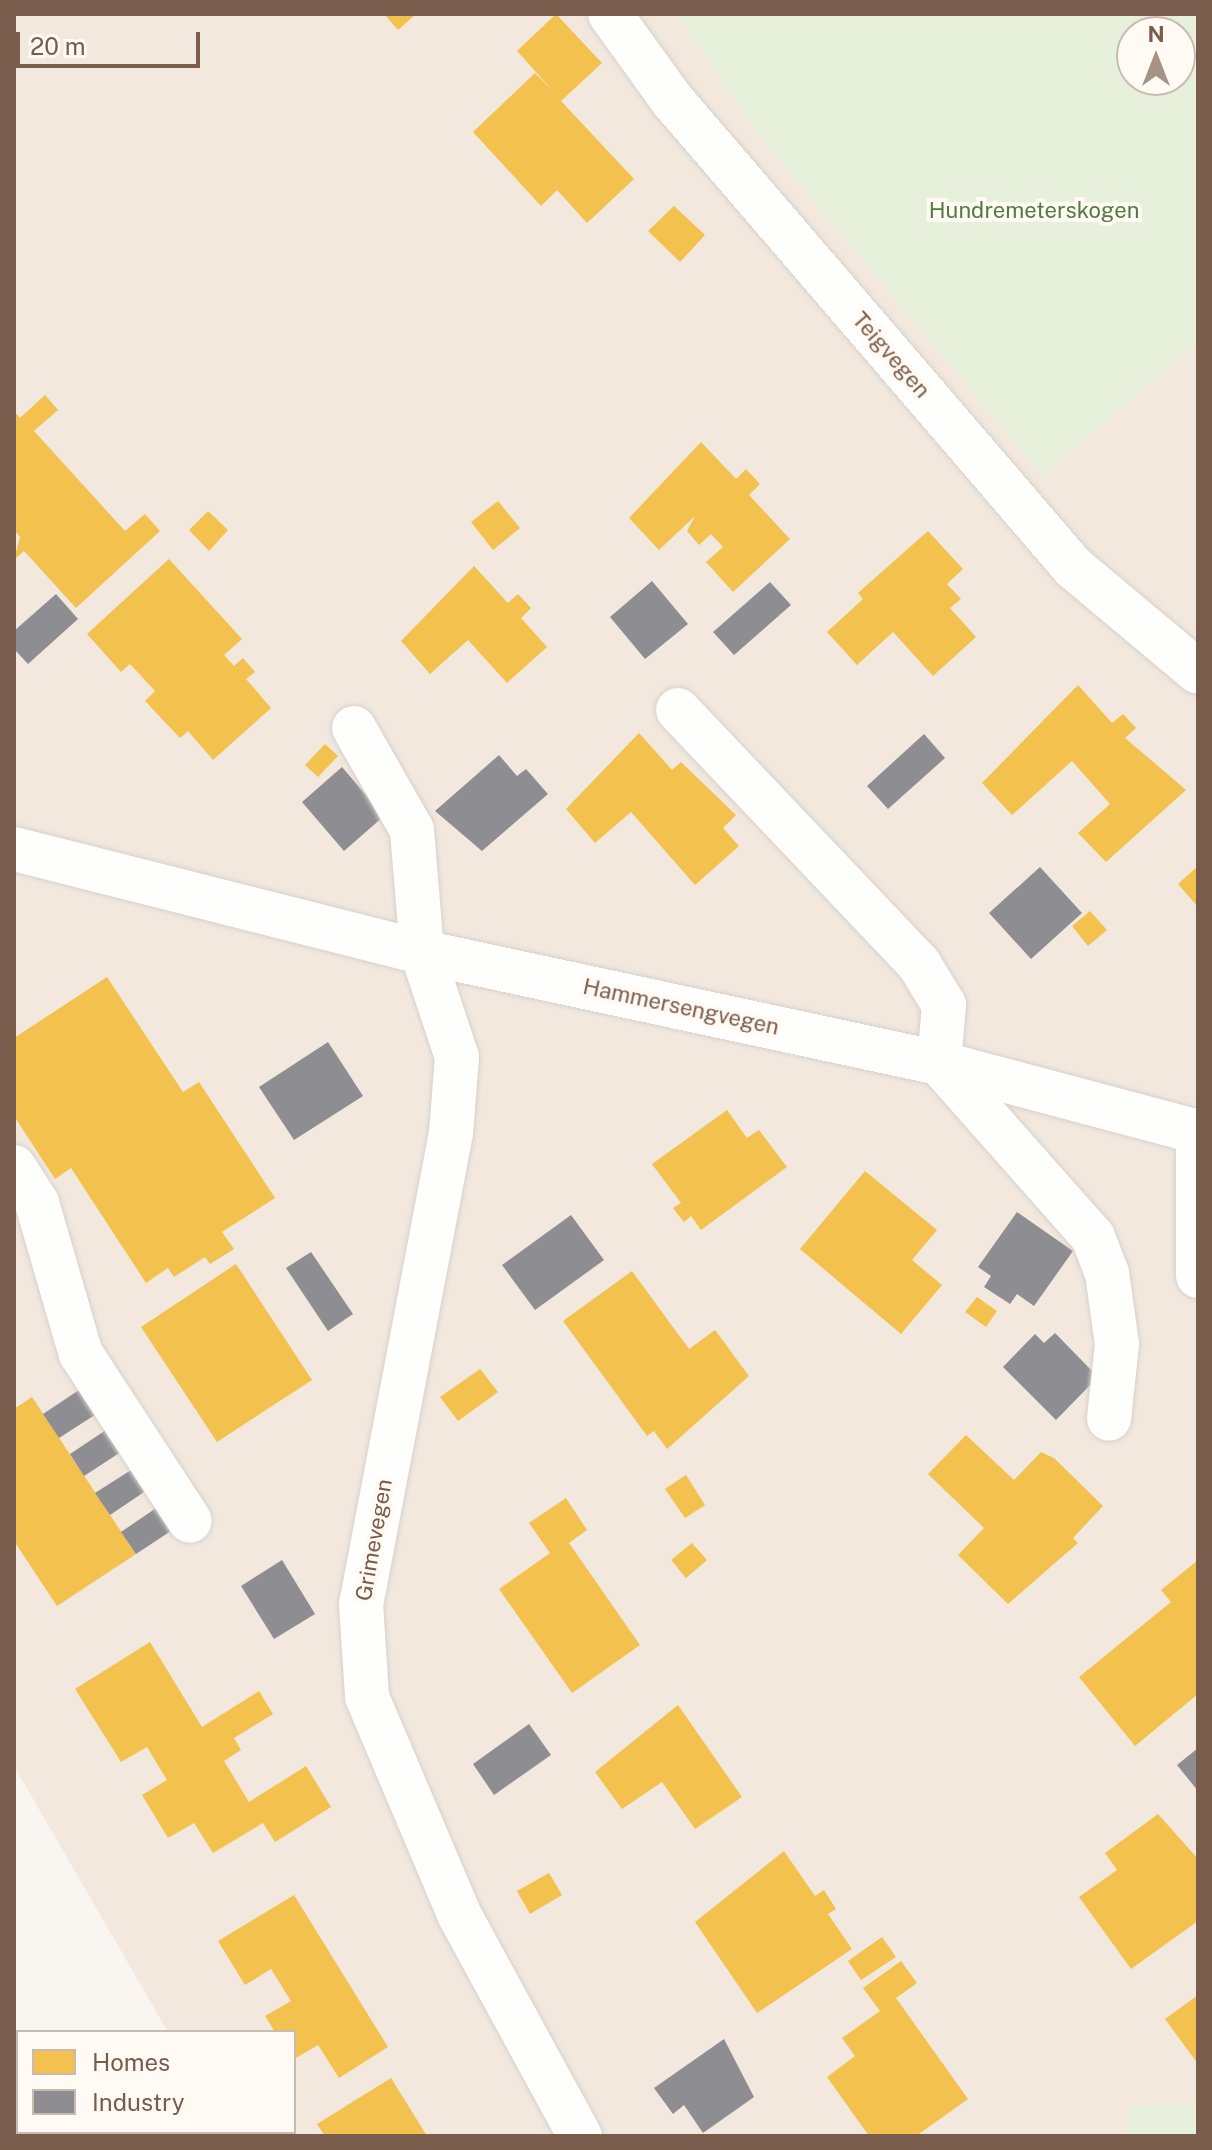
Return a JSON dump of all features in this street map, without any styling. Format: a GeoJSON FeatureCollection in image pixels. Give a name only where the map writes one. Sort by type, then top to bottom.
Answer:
{"type":"FeatureCollection","features":[{"type":"Feature","properties":{"kind":"street","name":"Teigvegen"},"geometry":{"type":"LineString","coordinates":[[610,14],[672,100],[1073,567],[1198,672]]}},
{"type":"Feature","properties":{"kind":"street"},"geometry":{"type":"LineString","coordinates":[[678,710],[919,964],[944,1005],[939,1063],[1093,1237],[1107,1273],[1117,1344],[1109,1419]]}},
{"type":"Feature","properties":{"kind":"street"},"geometry":{"type":"LineString","coordinates":[[354,728],[412,830],[422,952]]}},
{"type":"Feature","properties":{"kind":"street","name":"Hammersengvegen"},"geometry":{"type":"LineString","coordinates":[[14,849],[422,952],[939,1063],[1198,1132]]}},
{"type":"Feature","properties":{"kind":"street","name":"Grimevegen"},"geometry":{"type":"LineString","coordinates":[[422,952],[457,1057],[451,1133],[361,1603],[367,1697],[460,1916],[580,2136]]}},
{"type":"Feature","properties":{"kind":"street"},"geometry":{"type":"LineString","coordinates":[[1198,1144],[1198,1276]]}},
{"type":"Feature","properties":{"kind":"street"},"geometry":{"type":"LineString","coordinates":[[14,1167],[37,1203],[63,1305],[81,1354],[190,1521]]}},
{"type":"Feature","properties":{"kind":"street","name":"Grimevegen"},"geometry":{"type":"LineString","coordinates":[[560,2096],[605,2136]]}},
{"type":"Feature","properties":{"kind":"shaded area"},"geometry":{"type":"Polygon","coordinates":[[[14,14],[677,14],[758,134],[1042,475],[1198,342],[1198,2136],[229,2136],[296,2134],[296,2030],[167,2030],[14,1766],[14,14]]]}},
{"type":"Feature","properties":{"kind":"shaded area"},"geometry":{"type":"Polygon","coordinates":[[[14,2068],[16,2134],[43,2136],[14,2136],[14,2068]]]}},
{"type":"Feature","properties":{"kind":"green space","name":"Hundremeterskogen"},"geometry":{"type":"Polygon","coordinates":[[[677,14],[1198,14],[1198,342],[1042,475],[758,134],[677,14]]]}},
{"type":"Feature","properties":{"kind":"green space"},"geometry":{"type":"Polygon","coordinates":[[[1198,2105],[1198,2136],[1123,2136],[1133,2106],[1198,2105]]]}},
{"type":"Feature","properties":{"kind":"building: Homes"},"geometry":{"type":"Polygon","coordinates":[[[384,14],[416,14],[398,30],[384,14]]]}},
{"type":"Feature","properties":{"kind":"building: Homes"},"geometry":{"type":"Polygon","coordinates":[[[556,14],[602,63],[561,101],[634,179],[587,223],[557,190],[541,206],[473,132],[535,73],[553,91],[517,51],[556,14]]]}},
{"type":"Feature","properties":{"kind":"building: Homes"},"geometry":{"type":"Polygon","coordinates":[[[674,206],[705,235],[680,262],[648,231],[674,206]]]}},
{"type":"Feature","properties":{"kind":"building: Homes"},"geometry":{"type":"Polygon","coordinates":[[[45,395],[58,410],[34,431],[125,531],[145,514],[160,531],[76,608],[24,551],[14,560],[20,537],[14,530],[14,411],[20,418],[45,395]]]}},
{"type":"Feature","properties":{"kind":"building: Homes"},"geometry":{"type":"Polygon","coordinates":[[[701,442],[736,479],[746,469],[760,484],[749,495],[790,539],[733,592],[706,562],[723,547],[711,534],[699,545],[687,531],[695,516],[659,550],[629,518],[701,442]]]}},
{"type":"Feature","properties":{"kind":"building: Homes"},"geometry":{"type":"Polygon","coordinates":[[[498,501],[520,528],[493,550],[471,522],[498,501]]]}},
{"type":"Feature","properties":{"kind":"building: Homes"},"geometry":{"type":"Polygon","coordinates":[[[208,511],[228,530],[209,551],[189,530],[208,511]]]}},
{"type":"Feature","properties":{"kind":"building: Homes"},"geometry":{"type":"Polygon","coordinates":[[[928,531],[963,569],[947,584],[961,599],[950,608],[976,637],[933,676],[893,632],[857,665],[827,632],[863,599],[858,593],[928,531]]]}},
{"type":"Feature","properties":{"kind":"building: Homes"},"geometry":{"type":"Polygon","coordinates":[[[169,559],[242,639],[224,655],[234,666],[243,658],[255,672],[246,679],[271,708],[213,760],[188,731],[180,738],[145,701],[155,691],[130,664],[121,672],[87,634],[169,559]]]}},
{"type":"Feature","properties":{"kind":"building: Homes"},"geometry":{"type":"Polygon","coordinates":[[[474,566],[508,603],[518,594],[531,608],[521,618],[547,647],[507,683],[468,640],[430,674],[401,641],[474,566]]]}},
{"type":"Feature","properties":{"kind":"building: Homes"},"geometry":{"type":"Polygon","coordinates":[[[1078,685],[1112,723],[1123,714],[1136,728],[1125,738],[1186,790],[1106,862],[1078,833],[1110,804],[1072,761],[1012,815],[982,783],[1078,685]]]}},
{"type":"Feature","properties":{"kind":"building: Homes"},"geometry":{"type":"Polygon","coordinates":[[[639,733],[672,770],[681,762],[736,815],[723,828],[739,846],[695,885],[631,812],[595,843],[566,809],[639,733]]]}},
{"type":"Feature","properties":{"kind":"building: Homes"},"geometry":{"type":"Polygon","coordinates":[[[325,744],[338,756],[318,777],[305,765],[325,744]]]}},
{"type":"Feature","properties":{"kind":"building: Homes"},"geometry":{"type":"Polygon","coordinates":[[[1198,866],[1198,907],[1178,884],[1198,866]]]}},
{"type":"Feature","properties":{"kind":"building: Homes"},"geometry":{"type":"Polygon","coordinates":[[[1090,911],[1107,930],[1088,946],[1072,926],[1090,911]]]}},
{"type":"Feature","properties":{"kind":"building: Homes"},"geometry":{"type":"Polygon","coordinates":[[[107,977],[183,1092],[199,1082],[275,1198],[222,1232],[234,1249],[210,1264],[205,1257],[174,1277],[168,1268],[146,1283],[71,1168],[55,1179],[14,1116],[14,1038],[107,977]]]}},
{"type":"Feature","properties":{"kind":"building: Homes"},"geometry":{"type":"Polygon","coordinates":[[[727,1110],[747,1138],[759,1130],[787,1167],[701,1230],[691,1216],[684,1222],[673,1208],[681,1203],[652,1164],[727,1110]]]}},
{"type":"Feature","properties":{"kind":"building: Homes"},"geometry":{"type":"Polygon","coordinates":[[[865,1171],[937,1230],[912,1260],[942,1285],[901,1334],[800,1249],[865,1171]]]}},
{"type":"Feature","properties":{"kind":"building: Homes"},"geometry":{"type":"Polygon","coordinates":[[[236,1264],[312,1380],[217,1442],[141,1327],[236,1264]]]}},
{"type":"Feature","properties":{"kind":"building: Homes"},"geometry":{"type":"Polygon","coordinates":[[[632,1271],[689,1349],[715,1330],[749,1376],[667,1449],[654,1431],[647,1436],[563,1321],[632,1271]]]}},
{"type":"Feature","properties":{"kind":"building: Homes"},"geometry":{"type":"Polygon","coordinates":[[[977,1297],[997,1311],[986,1327],[965,1312],[977,1297]]]}},
{"type":"Feature","properties":{"kind":"building: Homes"},"geometry":{"type":"Polygon","coordinates":[[[480,1369],[498,1392],[458,1421],[440,1397],[480,1369]]]}},
{"type":"Feature","properties":{"kind":"building: Homes"},"geometry":{"type":"Polygon","coordinates":[[[32,1397],[136,1554],[57,1606],[14,1541],[14,1409],[32,1397]]]}},
{"type":"Feature","properties":{"kind":"building: Homes"},"geometry":{"type":"Polygon","coordinates":[[[966,1435],[1014,1480],[1041,1452],[1054,1458],[1103,1506],[1073,1538],[1078,1543],[1008,1604],[958,1555],[984,1528],[928,1474],[966,1435]]]}},
{"type":"Feature","properties":{"kind":"building: Homes"},"geometry":{"type":"Polygon","coordinates":[[[686,1475],[705,1505],[685,1518],[665,1489],[686,1475]]]}},
{"type":"Feature","properties":{"kind":"building: Homes"},"geometry":{"type":"Polygon","coordinates":[[[566,1498],[587,1530],[569,1543],[640,1645],[572,1693],[499,1589],[550,1553],[529,1523],[566,1498]]]}},
{"type":"Feature","properties":{"kind":"building: Homes"},"geometry":{"type":"Polygon","coordinates":[[[692,1543],[707,1560],[686,1578],[671,1560],[692,1543]]]}},
{"type":"Feature","properties":{"kind":"building: Homes"},"geometry":{"type":"Polygon","coordinates":[[[1198,1560],[1198,1694],[1135,1746],[1079,1677],[1171,1602],[1161,1590],[1198,1560]]]}},
{"type":"Feature","properties":{"kind":"building: Homes"},"geometry":{"type":"Polygon","coordinates":[[[150,1642],[202,1727],[259,1691],[273,1714],[234,1738],[241,1750],[224,1761],[249,1802],[306,1766],[331,1807],[275,1842],[263,1823],[213,1853],[194,1823],[168,1838],[142,1795],[167,1780],[147,1747],[121,1762],[75,1689],[150,1642]]]}},
{"type":"Feature","properties":{"kind":"building: Homes"},"geometry":{"type":"Polygon","coordinates":[[[678,1705],[742,1797],[695,1829],[662,1782],[622,1809],[595,1772],[678,1705]]]}},
{"type":"Feature","properties":{"kind":"building: Homes"},"geometry":{"type":"Polygon","coordinates":[[[1158,1814],[1198,1859],[1198,1921],[1131,1969],[1079,1897],[1117,1870],[1105,1853],[1158,1814]]]}},
{"type":"Feature","properties":{"kind":"building: Homes"},"geometry":{"type":"Polygon","coordinates":[[[784,1851],[815,1896],[824,1890],[836,1909],[828,1914],[852,1949],[757,2013],[695,1922],[784,1851]]]}},
{"type":"Feature","properties":{"kind":"building: Homes"},"geometry":{"type":"Polygon","coordinates":[[[549,1873],[562,1895],[530,1914],[517,1891],[549,1873]]]}},
{"type":"Feature","properties":{"kind":"building: Homes"},"geometry":{"type":"Polygon","coordinates":[[[294,1895],[388,2047],[339,2078],[318,2045],[296,2058],[296,2030],[274,2030],[265,2016],[291,2001],[271,1969],[245,1985],[218,1941],[294,1895]]]}},
{"type":"Feature","properties":{"kind":"building: Homes"},"geometry":{"type":"Polygon","coordinates":[[[882,1937],[896,1957],[861,1980],[848,1961],[882,1937]]]}},
{"type":"Feature","properties":{"kind":"building: Homes"},"geometry":{"type":"Polygon","coordinates":[[[901,1961],[917,1983],[896,1998],[968,2099],[916,2136],[869,2136],[827,2077],[855,2056],[842,2038],[880,2011],[863,1988],[901,1961]]]}},
{"type":"Feature","properties":{"kind":"building: Homes"},"geometry":{"type":"Polygon","coordinates":[[[1198,1995],[1198,2064],[1165,2019],[1198,1995]]]}},
{"type":"Feature","properties":{"kind":"building: Homes"},"geometry":{"type":"Polygon","coordinates":[[[391,2078],[427,2136],[325,2136],[317,2124],[391,2078]]]}},
{"type":"Feature","properties":{"kind":"building: Industry"},"geometry":{"type":"Polygon","coordinates":[[[652,581],[688,624],[645,659],[610,617],[652,581]]]}},
{"type":"Feature","properties":{"kind":"building: Industry"},"geometry":{"type":"Polygon","coordinates":[[[770,582],[791,605],[734,655],[713,632],[770,582]]]}},
{"type":"Feature","properties":{"kind":"building: Industry"},"geometry":{"type":"Polygon","coordinates":[[[56,594],[78,619],[28,664],[14,649],[14,631],[56,594]]]}},
{"type":"Feature","properties":{"kind":"building: Industry"},"geometry":{"type":"Polygon","coordinates":[[[924,734],[945,758],[888,809],[867,786],[924,734]]]}},
{"type":"Feature","properties":{"kind":"building: Industry"},"geometry":{"type":"Polygon","coordinates":[[[499,755],[517,776],[526,769],[548,794],[482,851],[435,811],[499,755]]]}},
{"type":"Feature","properties":{"kind":"building: Industry"},"geometry":{"type":"Polygon","coordinates":[[[342,767],[384,816],[344,851],[302,802],[342,767]]]}},
{"type":"Feature","properties":{"kind":"building: Industry"},"geometry":{"type":"Polygon","coordinates":[[[1040,867],[1082,913],[1031,959],[989,913],[1040,867]]]}},
{"type":"Feature","properties":{"kind":"building: Industry"},"geometry":{"type":"Polygon","coordinates":[[[328,1042],[363,1096],[294,1140],[259,1087],[328,1042]]]}},
{"type":"Feature","properties":{"kind":"building: Industry"},"geometry":{"type":"Polygon","coordinates":[[[1017,1212],[1073,1251],[1034,1306],[1017,1294],[1010,1304],[984,1287],[991,1276],[978,1267],[1017,1212]]]}},
{"type":"Feature","properties":{"kind":"building: Industry"},"geometry":{"type":"Polygon","coordinates":[[[571,1215],[604,1260],[535,1310],[502,1265],[571,1215]]]}},
{"type":"Feature","properties":{"kind":"building: Industry"},"geometry":{"type":"Polygon","coordinates":[[[311,1252],[353,1314],[328,1331],[286,1268],[311,1252]]]}},
{"type":"Feature","properties":{"kind":"building: Industry"},"geometry":{"type":"Polygon","coordinates":[[[1055,1333],[1098,1377],[1056,1420],[1003,1367],[1035,1334],[1044,1343],[1055,1333]]]}},
{"type":"Feature","properties":{"kind":"building: Industry"},"geometry":{"type":"Polygon","coordinates":[[[85,1386],[101,1411],[59,1438],[43,1414],[85,1386]]]}},
{"type":"Feature","properties":{"kind":"building: Industry"},"geometry":{"type":"Polygon","coordinates":[[[112,1426],[127,1448],[84,1476],[70,1454],[112,1426]]]}},
{"type":"Feature","properties":{"kind":"building: Industry"},"geometry":{"type":"Polygon","coordinates":[[[139,1465],[153,1486],[110,1515],[95,1493],[139,1465]]]}},
{"type":"Feature","properties":{"kind":"building: Industry"},"geometry":{"type":"Polygon","coordinates":[[[162,1504],[177,1527],[136,1554],[121,1532],[162,1504]]]}},
{"type":"Feature","properties":{"kind":"building: Industry"},"geometry":{"type":"Polygon","coordinates":[[[282,1560],[315,1614],[274,1639],[241,1586],[282,1560]]]}},
{"type":"Feature","properties":{"kind":"building: Industry"},"geometry":{"type":"Polygon","coordinates":[[[529,1724],[551,1755],[494,1795],[473,1764],[529,1724]]]}},
{"type":"Feature","properties":{"kind":"building: Industry"},"geometry":{"type":"Polygon","coordinates":[[[1198,1748],[1198,1791],[1177,1765],[1198,1748]]]}},
{"type":"Feature","properties":{"kind":"building: Industry"},"geometry":{"type":"Polygon","coordinates":[[[724,2039],[754,2097],[703,2133],[684,2105],[673,2114],[654,2088],[724,2039]]]}}]}
